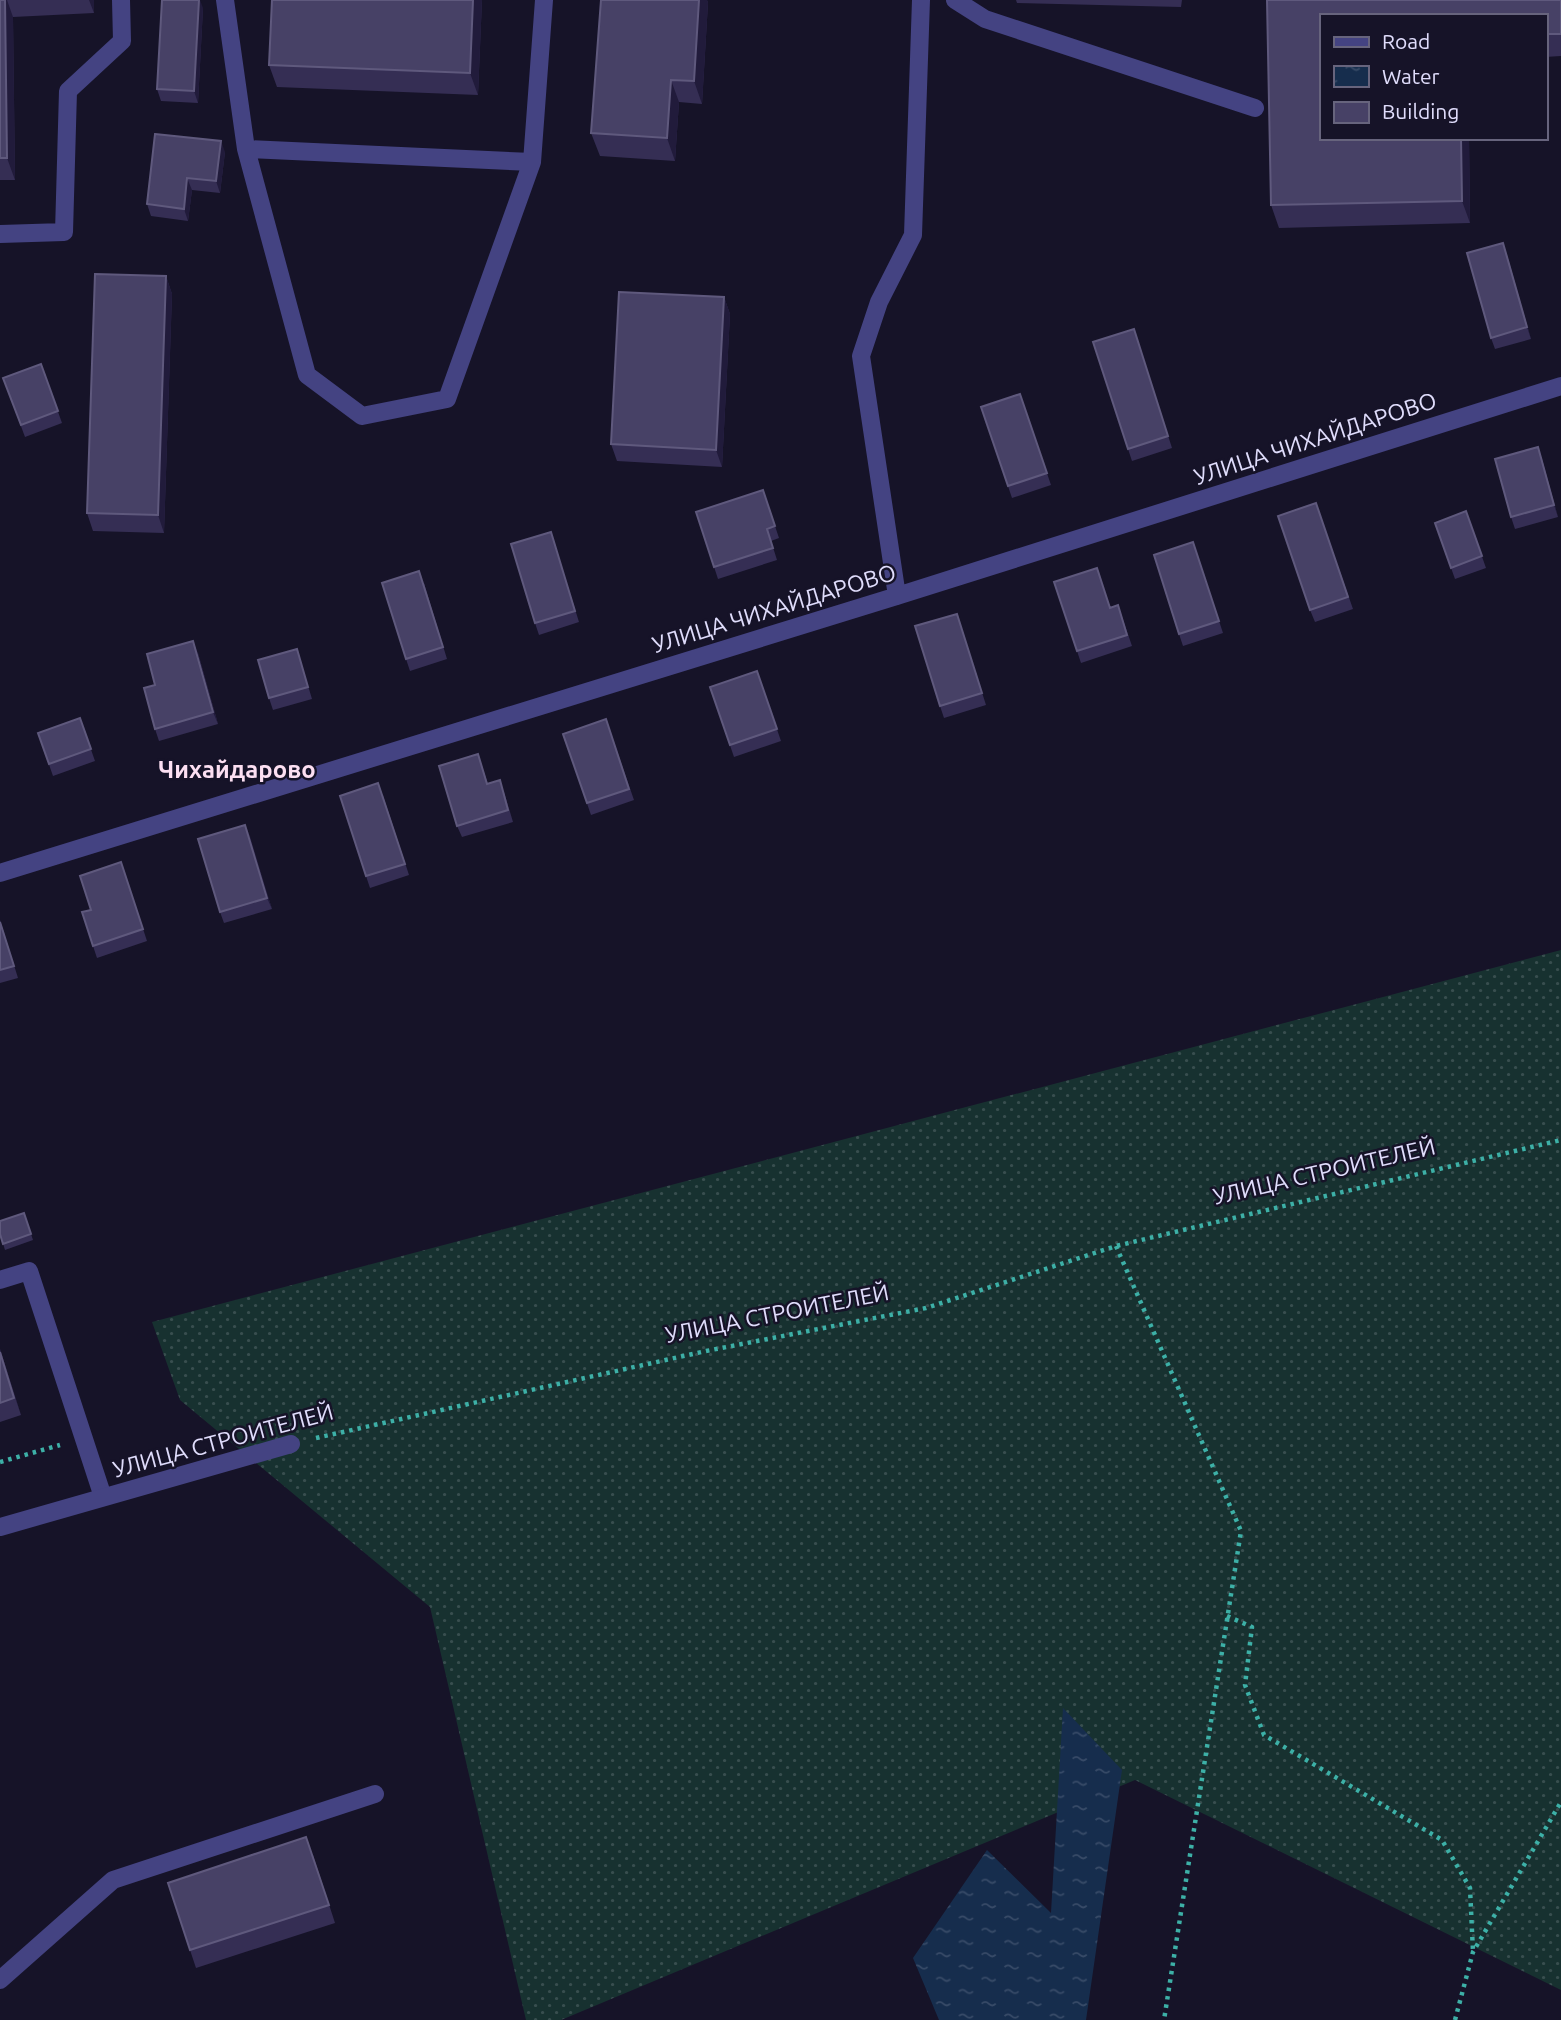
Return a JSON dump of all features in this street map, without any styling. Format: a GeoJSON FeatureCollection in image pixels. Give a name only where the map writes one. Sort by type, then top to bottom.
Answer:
{"type":"FeatureCollection","features":[{"type":"Feature","properties":{"kind":"street"},"geometry":{"type":"LineString","coordinates":[[0,234],[64,232],[68,90],[122,41],[121,0]]}},
{"type":"Feature","properties":{"kind":"street"},"geometry":{"type":"LineString","coordinates":[[225,0],[246,149],[307,375],[362,416],[447,399],[532,162],[544,0]]}},
{"type":"Feature","properties":{"kind":"street"},"geometry":{"type":"LineString","coordinates":[[897,596],[861,356],[878,302],[913,235],[921,0]]}},
{"type":"Feature","properties":{"kind":"street"},"geometry":{"type":"LineString","coordinates":[[955,0],[985,19],[1255,108]]}},
{"type":"Feature","properties":{"kind":"street"},"geometry":{"type":"LineString","coordinates":[[246,149],[532,162]]}},
{"type":"Feature","properties":{"kind":"street","name":"УЛИЦА ЧИХАЙДАРОВО"},"geometry":{"type":"LineString","coordinates":[[0,873],[897,596],[1561,386]]}},
{"type":"Feature","properties":{"kind":"street"},"geometry":{"type":"LineString","coordinates":[[0,1280],[29,1271],[103,1497]]}},
{"type":"Feature","properties":{"kind":"street","name":"УЛИЦА СТРОИТЕЛЕЙ"},"geometry":{"type":"LineString","coordinates":[[0,1527],[291,1444]]}},
{"type":"Feature","properties":{"kind":"street"},"geometry":{"type":"LineString","coordinates":[[0,1980],[113,1880],[375,1794]]}},
{"type":"Feature","properties":{"kind":"path","name":"УЛИЦА СТРОИТЕЛЕЙ"},"geometry":{"type":"LineString","coordinates":[[291,1444],[706,1351],[926,1308],[1116,1245],[1561,1140]]}},
{"type":"Feature","properties":{"kind":"path"},"geometry":{"type":"LineString","coordinates":[[1116,1245],[1241,1531],[1164,2020]]}},
{"type":"Feature","properties":{"kind":"path"},"geometry":{"type":"LineString","coordinates":[[0,1462],[83,1438]]}},
{"type":"Feature","properties":{"kind":"path"},"geometry":{"type":"LineString","coordinates":[[1227,1616],[1252,1627],[1245,1685],[1264,1735],[1442,1840],[1470,1888],[1473,1952]]}},
{"type":"Feature","properties":{"kind":"path"},"geometry":{"type":"LineString","coordinates":[[1455,2020],[1473,1952],[1561,1802]]}},
{"type":"Feature","properties":{"kind":"green space"},"geometry":{"type":"Polygon","coordinates":[[[1561,950],[1561,1990],[1135,1780],[561,2020],[526,2020],[430,1607],[180,1400],[152,1322],[1561,950]]]}},
{"type":"Feature","properties":{"kind":"water"},"geometry":{"type":"Polygon","coordinates":[[[1063,1708],[1122,1770],[1086,2020],[939,2020],[913,1958],[987,1850],[1051,1913],[1063,1708]]]}},
{"type":"Feature","properties":{"kind":"building"},"geometry":{"type":"Polygon","coordinates":[[[0,0],[5,0],[7,158],[0,158],[0,0]]]}},
{"type":"Feature","properties":{"kind":"building"},"geometry":{"type":"Polygon","coordinates":[[[162,0],[199,0],[194,91],[157,89],[162,0]]]}},
{"type":"Feature","properties":{"kind":"building"},"geometry":{"type":"Polygon","coordinates":[[[272,0],[473,0],[470,73],[269,65],[272,0]]]}},
{"type":"Feature","properties":{"kind":"building"},"geometry":{"type":"Polygon","coordinates":[[[601,0],[699,0],[694,81],[671,80],[667,138],[591,133],[601,0]]]}},
{"type":"Feature","properties":{"kind":"building"},"geometry":{"type":"Polygon","coordinates":[[[1267,0],[1561,0],[1561,34],[1547,34],[1547,14],[1320,14],[1320,140],[1461,140],[1462,201],[1271,205],[1267,0]]]}},
{"type":"Feature","properties":{"kind":"building"},"geometry":{"type":"Polygon","coordinates":[[[155,134],[221,141],[216,181],[187,178],[184,209],[147,204],[155,134]]]}},
{"type":"Feature","properties":{"kind":"building"},"geometry":{"type":"Polygon","coordinates":[[[1503,243],[1527,327],[1491,338],[1467,253],[1503,243]]]}},
{"type":"Feature","properties":{"kind":"building"},"geometry":{"type":"Polygon","coordinates":[[[95,274],[166,276],[158,515],[87,513],[95,274]]]}},
{"type":"Feature","properties":{"kind":"building"},"geometry":{"type":"Polygon","coordinates":[[[619,292],[724,297],[716,450],[611,444],[619,292]]]}},
{"type":"Feature","properties":{"kind":"building"},"geometry":{"type":"Polygon","coordinates":[[[1134,329],[1168,436],[1128,449],[1093,342],[1134,329]]]}},
{"type":"Feature","properties":{"kind":"building"},"geometry":{"type":"Polygon","coordinates":[[[41,364],[58,411],[21,425],[3,378],[41,364]]]}},
{"type":"Feature","properties":{"kind":"building"},"geometry":{"type":"Polygon","coordinates":[[[1020,394],[1047,473],[1008,486],[981,407],[1020,394]]]}},
{"type":"Feature","properties":{"kind":"building"},"geometry":{"type":"Polygon","coordinates":[[[1538,447],[1554,505],[1511,517],[1495,459],[1538,447]]]}},
{"type":"Feature","properties":{"kind":"building"},"geometry":{"type":"Polygon","coordinates":[[[763,490],[775,526],[767,529],[773,548],[714,567],[696,512],[763,490]]]}},
{"type":"Feature","properties":{"kind":"building"},"geometry":{"type":"Polygon","coordinates":[[[1316,503],[1348,597],[1310,610],[1278,516],[1316,503]]]}},
{"type":"Feature","properties":{"kind":"building"},"geometry":{"type":"Polygon","coordinates":[[[1466,511],[1482,556],[1451,568],[1435,523],[1466,511]]]}},
{"type":"Feature","properties":{"kind":"building"},"geometry":{"type":"Polygon","coordinates":[[[551,532],[575,611],[535,623],[511,544],[551,532]]]}},
{"type":"Feature","properties":{"kind":"building"},"geometry":{"type":"Polygon","coordinates":[[[1193,542],[1219,621],[1179,634],[1154,555],[1193,542]]]}},
{"type":"Feature","properties":{"kind":"building"},"geometry":{"type":"Polygon","coordinates":[[[1097,568],[1110,608],[1118,605],[1127,635],[1077,651],[1054,582],[1097,568]]]}},
{"type":"Feature","properties":{"kind":"building"},"geometry":{"type":"Polygon","coordinates":[[[419,571],[443,647],[406,659],[382,583],[419,571]]]}},
{"type":"Feature","properties":{"kind":"building"},"geometry":{"type":"Polygon","coordinates":[[[957,614],[982,693],[940,706],[915,626],[957,614]]]}},
{"type":"Feature","properties":{"kind":"building"},"geometry":{"type":"Polygon","coordinates":[[[193,641],[213,712],[155,729],[144,688],[155,685],[147,654],[193,641]]]}},
{"type":"Feature","properties":{"kind":"building"},"geometry":{"type":"Polygon","coordinates":[[[297,649],[308,687],[269,698],[258,660],[297,649]]]}},
{"type":"Feature","properties":{"kind":"building"},"geometry":{"type":"Polygon","coordinates":[[[757,671],[777,729],[730,745],[710,687],[757,671]]]}},
{"type":"Feature","properties":{"kind":"building"},"geometry":{"type":"Polygon","coordinates":[[[80,718],[91,749],[49,764],[38,733],[80,718]]]}},
{"type":"Feature","properties":{"kind":"building"},"geometry":{"type":"Polygon","coordinates":[[[606,719],[629,789],[587,803],[563,734],[606,719]]]}},
{"type":"Feature","properties":{"kind":"building"},"geometry":{"type":"Polygon","coordinates":[[[478,754],[487,784],[500,780],[508,810],[457,826],[439,766],[478,754]]]}},
{"type":"Feature","properties":{"kind":"building"},"geometry":{"type":"Polygon","coordinates":[[[378,783],[405,864],[366,876],[340,796],[378,783]]]}},
{"type":"Feature","properties":{"kind":"building"},"geometry":{"type":"Polygon","coordinates":[[[245,825],[267,898],[220,912],[198,839],[245,825]]]}},
{"type":"Feature","properties":{"kind":"building"},"geometry":{"type":"Polygon","coordinates":[[[121,862],[143,929],[93,946],[82,912],[91,910],[80,876],[121,862]]]}},
{"type":"Feature","properties":{"kind":"building"},"geometry":{"type":"Polygon","coordinates":[[[0,922],[14,966],[0,970],[0,922]]]}},
{"type":"Feature","properties":{"kind":"building"},"geometry":{"type":"Polygon","coordinates":[[[24,1213],[31,1234],[3,1244],[0,1221],[24,1213]]]}},
{"type":"Feature","properties":{"kind":"building"},"geometry":{"type":"Polygon","coordinates":[[[0,1352],[14,1398],[0,1403],[0,1352]]]}},
{"type":"Feature","properties":{"kind":"building"},"geometry":{"type":"Polygon","coordinates":[[[306,1837],[329,1905],[190,1950],[168,1883],[306,1837]]]}},
{"type":"Feature","properties":{"kind":"district","name":"Чихайдарово"},"geometry":{"type":"Point","coordinates":[237,769]}}]}
